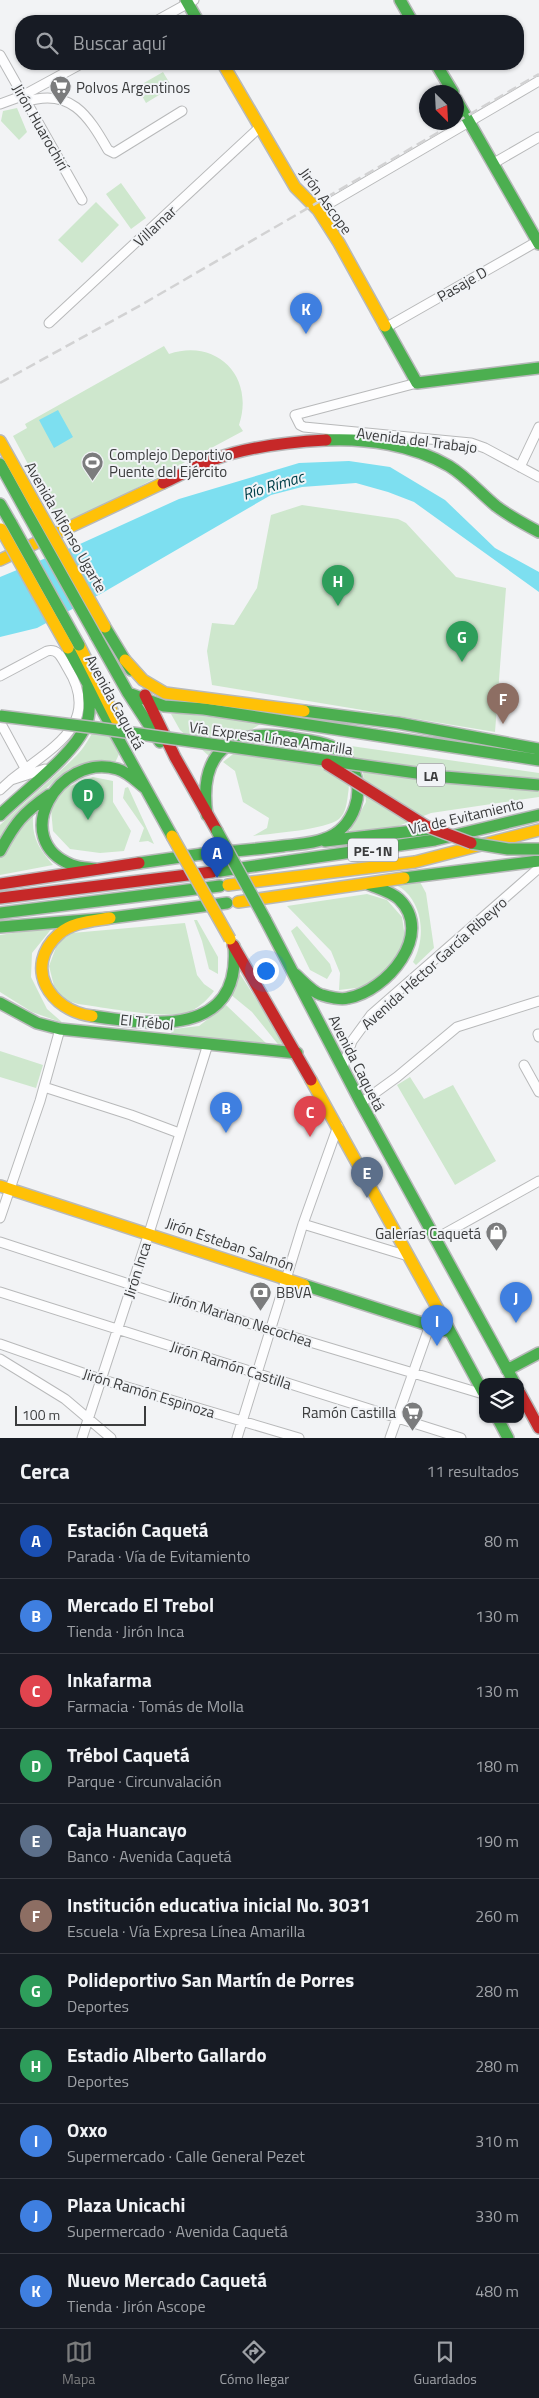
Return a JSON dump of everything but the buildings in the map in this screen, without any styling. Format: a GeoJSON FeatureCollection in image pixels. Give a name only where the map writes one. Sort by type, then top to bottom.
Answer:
{"type":"FeatureCollection","features":[{"type":"Feature","properties":{"kind":"main road"},"geometry":{"type":"LineString","coordinates":[[400,0],[409,15]]}},
{"type":"Feature","properties":{"kind":"main road"},"geometry":{"type":"LineString","coordinates":[[189,1],[195,15]]}},
{"type":"Feature","properties":{"kind":"main road","name":"Jirón Ascope"},"geometry":{"type":"LineString","coordinates":[[227,70],[295,187],[318,210],[387,327],[417,383]]}},
{"type":"Feature","properties":{"kind":"main road"},"geometry":{"type":"LineString","coordinates":[[439,70],[448,85]]}},
{"type":"Feature","properties":{"kind":"main road"},"geometry":{"type":"LineString","coordinates":[[464,113],[538,242]]}},
{"type":"Feature","properties":{"kind":"main road"},"geometry":{"type":"LineString","coordinates":[[417,383],[539,368]]}},
{"type":"Feature","properties":{"kind":"main road"},"geometry":{"type":"LineString","coordinates":[[0,560],[215,458],[244,448],[309,440],[376,443],[402,447],[430,456],[464,477],[504,512],[539,532]]}},
{"type":"Feature","properties":{"kind":"main road","name":"Avenida Alfonso Ugarte"},"geometry":{"type":"LineString","coordinates":[[0,441],[32,510],[96,636]]}},
{"type":"Feature","properties":{"kind":"main road","name":"Avenida Alfonso Ugarte"},"geometry":{"type":"LineString","coordinates":[[0,464],[32,510],[106,627]]}},
{"type":"Feature","properties":{"kind":"main road"},"geometry":{"type":"LineString","coordinates":[[0,504],[4,527],[74,646]]}},
{"type":"Feature","properties":{"kind":"main road","name":"Avenida Caquetá"},"geometry":{"type":"LineString","coordinates":[[106,627],[149,701],[175,757],[265,918],[361,1103],[512,1378]]}},
{"type":"Feature","properties":{"kind":"main road","name":"Avenida Caquetá"},"geometry":{"type":"LineString","coordinates":[[96,636],[128,693],[159,740],[175,757]]}},
{"type":"Feature","properties":{"kind":"main road","name":"Avenida Caquetá"},"geometry":{"type":"LineString","coordinates":[[74,646],[88,687],[232,943],[338,1126],[479,1386]]}},
{"type":"Feature","properties":{"kind":"main road","name":"Avenida Caquetá"},"geometry":{"type":"LineString","coordinates":[[74,646],[101,686],[136,770]]}},
{"type":"Feature","properties":{"kind":"main road"},"geometry":{"type":"LineString","coordinates":[[125,660],[143,680],[165,693],[398,723],[539,749]]}},
{"type":"Feature","properties":{"kind":"main road"},"geometry":{"type":"LineString","coordinates":[[0,815],[74,746],[83,731],[91,703],[88,687]]}},
{"type":"Feature","properties":{"kind":"main road"},"geometry":{"type":"LineString","coordinates":[[128,693],[170,707],[204,709],[539,760]]}},
{"type":"Feature","properties":{"kind":"main road","name":"Vía Expresa Línea Amarilla"},"geometry":{"type":"LineString","coordinates":[[0,716],[58,722],[323,762],[482,782],[539,785]]}},
{"type":"Feature","properties":{"kind":"main road"},"geometry":{"type":"LineString","coordinates":[[207,815],[204,792],[209,769],[222,751],[235,741],[250,735],[266,734],[330,745],[343,754],[355,774],[358,790],[356,805],[349,820],[339,831],[321,840],[308,843]]}},
{"type":"Feature","properties":{"kind":"main road"},"geometry":{"type":"LineString","coordinates":[[323,762],[428,828],[462,842],[503,850],[539,849]]}},
{"type":"Feature","properties":{"kind":"main road"},"geometry":{"type":"LineString","coordinates":[[0,851],[13,827],[27,810],[49,795],[68,777],[91,768],[106,767],[123,772],[145,788]]}},
{"type":"Feature","properties":{"kind":"main road"},"geometry":{"type":"LineString","coordinates":[[49,795],[42,816],[42,831],[48,844],[64,862],[79,868],[95,869]]}},
{"type":"Feature","properties":{"kind":"main road","name":"Vía de Evitamiento"},"geometry":{"type":"LineString","coordinates":[[0,898],[216,872],[401,846],[539,815]]}},
{"type":"Feature","properties":{"kind":"main road"},"geometry":{"type":"LineString","coordinates":[[0,884],[206,854],[524,818]]}},
{"type":"Feature","properties":{"kind":"main road","name":"Vía de Evitamiento"},"geometry":{"type":"LineString","coordinates":[[0,913],[415,862],[539,830]]}},
{"type":"Feature","properties":{"kind":"main road"},"geometry":{"type":"LineString","coordinates":[[0,927],[110,918],[233,903],[360,883],[539,861]]}},
{"type":"Feature","properties":{"kind":"main road"},"geometry":{"type":"LineString","coordinates":[[360,883],[415,862]]}},
{"type":"Feature","properties":{"kind":"main road"},"geometry":{"type":"LineString","coordinates":[[295,974],[310,990],[322,996],[336,999],[350,998],[380,984],[403,962],[410,948],[412,932],[407,911],[398,898],[386,890],[360,883]]}},
{"type":"Feature","properties":{"kind":"main road"},"geometry":{"type":"LineString","coordinates":[[110,918],[64,930],[53,940],[45,952],[42,973],[45,987],[57,1004],[69,1011],[82,1015],[171,1024],[189,1021],[206,1013],[225,993],[234,970],[232,943]]}},
{"type":"Feature","properties":{"kind":"main road","name":"El Trébol"},"geometry":{"type":"LineString","coordinates":[[0,1003],[36,1023],[60,1029],[297,1053]]}},
{"type":"Feature","properties":{"kind":"main road","name":"Jirón Esteban Salmón"},"geometry":{"type":"LineString","coordinates":[[5,1188],[149,1233],[450,1332]]}},
{"type":"Feature","properties":{"kind":"main road"},"geometry":{"type":"LineString","coordinates":[[508,1370],[539,1353]]}},
{"type":"Feature","properties":{"kind":"main road"},"geometry":{"type":"LineString","coordinates":[[524,1400],[539,1428]]}},
{"type":"Feature","properties":{"kind":"main road"},"geometry":{"type":"LineString","coordinates":[[499,1428],[508,1438]]}},
{"type":"Feature","properties":{"kind":"street"},"geometry":{"type":"LineString","coordinates":[[166,15],[189,1]]}},
{"type":"Feature","properties":{"kind":"street","name":"Jirón Huarochirí"},"geometry":{"type":"LineString","coordinates":[[0,55],[82,200]]}},
{"type":"Feature","properties":{"kind":"street"},"geometry":{"type":"LineString","coordinates":[[24,99],[71,70]]}},
{"type":"Feature","properties":{"kind":"street"},"geometry":{"type":"LineString","coordinates":[[318,210],[539,81]]}},
{"type":"Feature","properties":{"kind":"street"},"geometry":{"type":"LineString","coordinates":[[0,104],[40,97],[65,100],[74,104],[83,112],[108,150],[114,153],[182,111]]}},
{"type":"Feature","properties":{"kind":"street","name":"Villamar"},"geometry":{"type":"LineString","coordinates":[[49,323],[54,322],[260,127]]}},
{"type":"Feature","properties":{"kind":"street"},"geometry":{"type":"LineString","coordinates":[[494,163],[539,137]]}},
{"type":"Feature","properties":{"kind":"street","name":"Pasaje D"},"geometry":{"type":"LineString","coordinates":[[387,327],[538,242]]}},
{"type":"Feature","properties":{"kind":"street","name":"Avenida del Trabajo"},"geometry":{"type":"LineString","coordinates":[[417,383],[295,416],[300,425],[304,427],[471,443],[539,477]]}},
{"type":"Feature","properties":{"kind":"street"},"geometry":{"type":"LineString","coordinates":[[520,466],[539,427]]}},
{"type":"Feature","properties":{"kind":"street"},"geometry":{"type":"LineString","coordinates":[[0,554],[57,524]]}},
{"type":"Feature","properties":{"kind":"street"},"geometry":{"type":"LineString","coordinates":[[0,676],[47,651],[54,650],[57,651],[70,672],[79,694],[78,716],[68,735],[0,790]]}},
{"type":"Feature","properties":{"kind":"street"},"geometry":{"type":"LineString","coordinates":[[0,722],[25,768]]}},
{"type":"Feature","properties":{"kind":"street"},"geometry":{"type":"LineString","coordinates":[[11,780],[50,768]]}},
{"type":"Feature","properties":{"kind":"street","name":"Avenida Héctor García Ribeyro"},"geometry":{"type":"LineString","coordinates":[[343,1067],[352,1041],[371,1015],[539,868]]}},
{"type":"Feature","properties":{"kind":"street"},"geometry":{"type":"LineString","coordinates":[[361,1103],[397,1078],[458,1027],[539,1001]]}},
{"type":"Feature","properties":{"kind":"street"},"geometry":{"type":"LineString","coordinates":[[0,1218],[5,1188],[44,1088],[60,1029]]}},
{"type":"Feature","properties":{"kind":"street","name":"Jirón Inca"},"geometry":{"type":"LineString","coordinates":[[82,1438],[208,1044]]}},
{"type":"Feature","properties":{"kind":"street"},"geometry":{"type":"LineString","coordinates":[[524,1065],[539,1092]]}},
{"type":"Feature","properties":{"kind":"street"},"geometry":{"type":"LineString","coordinates":[[44,1088],[131,1114],[179,1133]]}},
{"type":"Feature","properties":{"kind":"street"},"geometry":{"type":"LineString","coordinates":[[237,1438],[303,1224],[338,1126]]}},
{"type":"Feature","properties":{"kind":"street"},"geometry":{"type":"LineString","coordinates":[[435,1239],[539,1181]]}},
{"type":"Feature","properties":{"kind":"street"},"geometry":{"type":"LineString","coordinates":[[303,1224],[408,1256]]}},
{"type":"Feature","properties":{"kind":"street","name":"Jirón Mariano Necochea"},"geometry":{"type":"LineString","coordinates":[[0,1242],[132,1283],[270,1330],[479,1392]]}},
{"type":"Feature","properties":{"kind":"street","name":"Jirón Ramón Castilla"},"geometry":{"type":"LineString","coordinates":[[0,1292],[461,1438]]}},
{"type":"Feature","properties":{"kind":"street"},"geometry":{"type":"LineString","coordinates":[[390,1438],[436,1308]]}},
{"type":"Feature","properties":{"kind":"street","name":"Jirón Ramón Espinoza"},"geometry":{"type":"LineString","coordinates":[[0,1344],[100,1379],[299,1438]]}},
{"type":"Feature","properties":{"kind":"street"},"geometry":{"type":"LineString","coordinates":[[0,1359],[50,1388],[111,1438]]}},
{"type":"Feature","properties":{"kind":"green space"},"geometry":{"type":"Polygon","coordinates":[[[163,72],[172,87],[146,103],[137,87],[163,72]]]}},
{"type":"Feature","properties":{"kind":"green space"},"geometry":{"type":"Polygon","coordinates":[[[17,108],[27,132],[19,140],[1,121],[3,111],[17,108]]]}},
{"type":"Feature","properties":{"kind":"green space"},"geometry":{"type":"Polygon","coordinates":[[[121,183],[146,218],[131,229],[106,194],[121,183]]]}},
{"type":"Feature","properties":{"kind":"green space"},"geometry":{"type":"Polygon","coordinates":[[[96,202],[119,225],[82,263],[58,240],[96,202]]]}},
{"type":"Feature","properties":{"kind":"green space","name":"Complejo Deportivo Puente del Ejército"},"geometry":{"type":"Polygon","coordinates":[[[164,346],[169,354],[186,350],[202,352],[216,357],[228,366],[237,377],[242,391],[243,408],[239,425],[243,431],[62,528],[13,436],[27,428],[25,424],[164,346]]]}},
{"type":"Feature","properties":{"kind":"green space"},"geometry":{"type":"Polygon","coordinates":[[[302,505],[398,519],[406,523],[456,577],[506,588],[495,732],[212,685],[207,651],[212,623],[234,625],[257,588],[271,515],[302,505]]]}},
{"type":"Feature","properties":{"kind":"green space"},"geometry":{"type":"Polygon","coordinates":[[[171,714],[262,723],[209,756],[180,730],[171,714]]]}},
{"type":"Feature","properties":{"kind":"green space"},"geometry":{"type":"Polygon","coordinates":[[[102,721],[119,754],[115,763],[82,764],[69,769],[17,813],[0,845],[0,825],[77,755],[102,721]]]}},
{"type":"Feature","properties":{"kind":"green space"},"geometry":{"type":"Polygon","coordinates":[[[278,744],[315,751],[337,761],[345,770],[348,780],[347,804],[345,811],[339,819],[322,826],[253,836],[267,828],[269,818],[243,802],[235,771],[223,762],[242,747],[278,744]]]}},
{"type":"Feature","properties":{"kind":"green space"},"geometry":{"type":"Polygon","coordinates":[[[344,745],[539,773],[539,797],[431,813],[391,829],[349,832],[366,802],[363,772],[344,745]]]}},
{"type":"Feature","properties":{"kind":"green space"},"geometry":{"type":"Polygon","coordinates":[[[93,777],[113,781],[113,802],[131,831],[124,851],[100,853],[70,849],[53,831],[51,809],[60,790],[93,777]]]}},
{"type":"Feature","properties":{"kind":"green space"},"geometry":{"type":"Polygon","coordinates":[[[128,787],[154,844],[148,841],[139,842],[144,828],[123,798],[125,788],[128,787]]]}},
{"type":"Feature","properties":{"kind":"green space"},"geometry":{"type":"Polygon","coordinates":[[[34,809],[33,826],[36,840],[53,865],[0,875],[0,855],[34,809]]]}},
{"type":"Feature","properties":{"kind":"green space"},"geometry":{"type":"Polygon","coordinates":[[[419,880],[426,893],[434,948],[416,965],[413,962],[421,935],[419,916],[411,898],[400,887],[391,883],[419,880]]]}},
{"type":"Feature","properties":{"kind":"green space"},"geometry":{"type":"Polygon","coordinates":[[[367,894],[387,900],[402,917],[405,938],[402,956],[364,987],[339,990],[340,973],[331,951],[287,906],[367,894]]]}},
{"type":"Feature","properties":{"kind":"green space"},"geometry":{"type":"Polygon","coordinates":[[[194,920],[197,920],[218,957],[218,974],[209,969],[202,941],[194,920]]]}},
{"type":"Feature","properties":{"kind":"green space"},"geometry":{"type":"Polygon","coordinates":[[[185,923],[197,975],[204,984],[214,991],[204,1002],[191,1011],[169,1015],[78,1004],[65,1000],[55,990],[49,966],[58,942],[72,933],[185,923]]]}},
{"type":"Feature","properties":{"kind":"green space"},"geometry":{"type":"Polygon","coordinates":[[[297,926],[330,964],[332,971],[327,979],[310,970],[291,931],[297,926]]]}},
{"type":"Feature","properties":{"kind":"green space"},"geometry":{"type":"Polygon","coordinates":[[[53,927],[32,953],[31,977],[47,1009],[63,1023],[32,1012],[0,992],[0,935],[53,927]]]}},
{"type":"Feature","properties":{"kind":"green space"},"geometry":{"type":"Polygon","coordinates":[[[240,974],[285,1044],[281,1048],[252,1012],[230,994],[240,974]]]}},
{"type":"Feature","properties":{"kind":"green space"},"geometry":{"type":"Polygon","coordinates":[[[226,1005],[267,1044],[170,1034],[174,1029],[199,1026],[226,1005]]]}},
{"type":"Feature","properties":{"kind":"green space"},"geometry":{"type":"Polygon","coordinates":[[[0,1051],[43,1065],[36,1088],[0,1077],[0,1051]]]}},
{"type":"Feature","properties":{"kind":"green space"},"geometry":{"type":"Polygon","coordinates":[[[410,1077],[424,1099],[453,1085],[496,1161],[455,1185],[397,1085],[410,1077]]]}},
{"type":"Feature","properties":{"kind":"water"},"geometry":{"type":"Polygon","coordinates":[[[58,410],[73,437],[54,448],[39,420],[58,410]]]}},
{"type":"Feature","properties":{"kind":"water","name":"Río Rímac"},"geometry":{"type":"Polygon","coordinates":[[[349,461],[390,467],[445,500],[495,548],[539,572],[539,592],[414,502],[356,483],[302,487],[271,495],[104,592],[37,628],[0,637],[0,577],[80,544],[179,499],[299,463],[349,461]]]}},
{"type":"Feature","properties":{"kind":"railway"},"geometry":{"type":"LineString","coordinates":[[0,383],[141,305],[539,74]]}},
{"type":"Feature","properties":{"kind":"traffic: fast"},"geometry":{"type":"LineString","coordinates":[[186,0],[195,15]]}},
{"type":"Feature","properties":{"kind":"traffic: fast"},"geometry":{"type":"LineString","coordinates":[[400,0],[409,15]]}},
{"type":"Feature","properties":{"kind":"traffic: fast"},"geometry":{"type":"LineString","coordinates":[[440,70],[449,85]]}},
{"type":"Feature","properties":{"kind":"traffic: fast"},"geometry":{"type":"LineString","coordinates":[[464,113],[539,244]]}},
{"type":"Feature","properties":{"kind":"traffic: fast"},"geometry":{"type":"LineString","coordinates":[[385,326],[417,383],[539,368]]}},
{"type":"Feature","properties":{"kind":"traffic: fast"},"geometry":{"type":"LineString","coordinates":[[326,440],[357,440],[389,444],[435,459],[462,475],[501,510],[539,532]]}},
{"type":"Feature","properties":{"kind":"traffic: fast"},"geometry":{"type":"LineString","coordinates":[[0,464],[27,513]]}},
{"type":"Feature","properties":{"kind":"traffic: fast"},"geometry":{"type":"LineString","coordinates":[[0,504],[11,523]]}},
{"type":"Feature","properties":{"kind":"traffic: fast"},"geometry":{"type":"LineString","coordinates":[[27,513],[96,636]]}},
{"type":"Feature","properties":{"kind":"traffic: fast"},"geometry":{"type":"LineString","coordinates":[[11,523],[79,645]]}},
{"type":"Feature","properties":{"kind":"traffic: fast"},"geometry":{"type":"LineString","coordinates":[[105,627],[131,670]]}},
{"type":"Feature","properties":{"kind":"traffic: fast"},"geometry":{"type":"LineString","coordinates":[[96,636],[128,693],[160,742]]}},
{"type":"Feature","properties":{"kind":"traffic: fast"},"geometry":{"type":"LineString","coordinates":[[68,648],[172,836]]}},
{"type":"Feature","properties":{"kind":"traffic: fast"},"geometry":{"type":"LineString","coordinates":[[0,815],[48,772],[80,736],[89,716],[88,687]]}},
{"type":"Feature","properties":{"kind":"traffic: fast"},"geometry":{"type":"LineString","coordinates":[[128,693],[164,706],[204,709],[539,760]]}},
{"type":"Feature","properties":{"kind":"traffic: fast"},"geometry":{"type":"LineString","coordinates":[[304,711],[398,723],[539,749]]}},
{"type":"Feature","properties":{"kind":"traffic: fast"},"geometry":{"type":"LineString","coordinates":[[0,716],[445,777],[539,785]]}},
{"type":"Feature","properties":{"kind":"traffic: fast"},"geometry":{"type":"LineString","coordinates":[[207,815],[206,793],[208,774],[214,759],[224,748],[237,740],[253,736],[272,735],[331,746],[345,757],[357,780],[357,798],[353,812],[343,827],[329,837],[304,844],[211,853]]}},
{"type":"Feature","properties":{"kind":"traffic: fast"},"geometry":{"type":"LineString","coordinates":[[95,869],[72,865],[53,853],[44,837],[43,819],[48,801],[60,785],[76,773],[96,767],[121,770],[145,788]]}},
{"type":"Feature","properties":{"kind":"traffic: fast"},"geometry":{"type":"LineString","coordinates":[[0,851],[20,819],[32,807],[49,795]]}},
{"type":"Feature","properties":{"kind":"traffic: fast"},"geometry":{"type":"LineString","coordinates":[[220,871],[435,840],[539,815]]}},
{"type":"Feature","properties":{"kind":"traffic: fast"},"geometry":{"type":"LineString","coordinates":[[325,841],[440,828]]}},
{"type":"Feature","properties":{"kind":"traffic: fast"},"geometry":{"type":"LineString","coordinates":[[217,831],[265,919]]}},
{"type":"Feature","properties":{"kind":"traffic: fast"},"geometry":{"type":"LineString","coordinates":[[471,843],[508,849],[539,849]]}},
{"type":"Feature","properties":{"kind":"traffic: fast"},"geometry":{"type":"LineString","coordinates":[[139,863],[202,854]]}},
{"type":"Feature","properties":{"kind":"traffic: fast"},"geometry":{"type":"LineString","coordinates":[[404,878],[539,861]]}},
{"type":"Feature","properties":{"kind":"traffic: fast"},"geometry":{"type":"LineString","coordinates":[[295,974],[319,994],[342,999],[363,993],[391,973],[402,959],[409,944],[412,928],[409,913],[399,899],[388,892],[368,884]]}},
{"type":"Feature","properties":{"kind":"traffic: fast"},"geometry":{"type":"LineString","coordinates":[[0,913],[220,886]]}},
{"type":"Feature","properties":{"kind":"traffic: fast"},"geometry":{"type":"LineString","coordinates":[[0,927],[110,918],[227,903]]}},
{"type":"Feature","properties":{"kind":"traffic: fast"},"geometry":{"type":"LineString","coordinates":[[265,919],[361,1103],[512,1378]]}},
{"type":"Feature","properties":{"kind":"traffic: fast"},"geometry":{"type":"LineString","coordinates":[[92,1016],[140,1022],[165,1022],[188,1019],[208,1011],[223,997],[232,976],[234,946]]}},
{"type":"Feature","properties":{"kind":"traffic: fast"},"geometry":{"type":"LineString","coordinates":[[0,1003],[37,1023],[60,1029],[297,1053]]}},
{"type":"Feature","properties":{"kind":"traffic: fast"},"geometry":{"type":"LineString","coordinates":[[304,1285],[450,1332]]}},
{"type":"Feature","properties":{"kind":"traffic: fast"},"geometry":{"type":"LineString","coordinates":[[444,1320],[479,1385]]}},
{"type":"Feature","properties":{"kind":"traffic: fast"},"geometry":{"type":"LineString","coordinates":[[507,1370],[539,1353]]}},
{"type":"Feature","properties":{"kind":"traffic: fast"},"geometry":{"type":"LineString","coordinates":[[500,1423],[508,1438]]}},
{"type":"Feature","properties":{"kind":"traffic: slow"},"geometry":{"type":"LineString","coordinates":[[227,70],[295,187],[318,210],[339,243],[385,326]]}},
{"type":"Feature","properties":{"kind":"traffic: slow"},"geometry":{"type":"LineString","coordinates":[[0,441],[37,507]]}},
{"type":"Feature","properties":{"kind":"traffic: slow"},"geometry":{"type":"LineString","coordinates":[[0,560],[163,483]]}},
{"type":"Feature","properties":{"kind":"traffic: slow"},"geometry":{"type":"LineString","coordinates":[[37,507],[105,627]]}},
{"type":"Feature","properties":{"kind":"traffic: slow"},"geometry":{"type":"LineString","coordinates":[[1,529],[68,648]]}},
{"type":"Feature","properties":{"kind":"traffic: slow"},"geometry":{"type":"LineString","coordinates":[[79,645],[119,725]]}},
{"type":"Feature","properties":{"kind":"traffic: slow"},"geometry":{"type":"LineString","coordinates":[[125,660],[143,680],[165,693],[304,711]]}},
{"type":"Feature","properties":{"kind":"traffic: slow"},"geometry":{"type":"LineString","coordinates":[[228,885],[415,862],[539,830]]}},
{"type":"Feature","properties":{"kind":"traffic: slow"},"geometry":{"type":"LineString","coordinates":[[172,836],[230,939]]}},
{"type":"Feature","properties":{"kind":"traffic: slow"},"geometry":{"type":"LineString","coordinates":[[238,902],[404,878]]}},
{"type":"Feature","properties":{"kind":"traffic: slow"},"geometry":{"type":"LineString","coordinates":[[92,1016],[64,1006],[53,997],[46,986],[42,973],[43,960],[48,947],[64,930],[83,923],[110,918]]}},
{"type":"Feature","properties":{"kind":"traffic: slow"},"geometry":{"type":"LineString","coordinates":[[311,1080],[444,1320]]}},
{"type":"Feature","properties":{"kind":"traffic: slow"},"geometry":{"type":"LineString","coordinates":[[0,1186],[304,1285]]}},
{"type":"Feature","properties":{"kind":"traffic: jam"},"geometry":{"type":"LineString","coordinates":[[163,483],[208,462],[242,451],[284,443],[326,440]]}},
{"type":"Feature","properties":{"kind":"traffic: jam"},"geometry":{"type":"LineString","coordinates":[[145,695],[175,757],[217,831]]}},
{"type":"Feature","properties":{"kind":"traffic: jam"},"geometry":{"type":"LineString","coordinates":[[327,764],[426,826],[471,843]]}},
{"type":"Feature","properties":{"kind":"traffic: jam"},"geometry":{"type":"LineString","coordinates":[[0,884],[139,863]]}},
{"type":"Feature","properties":{"kind":"traffic: jam"},"geometry":{"type":"LineString","coordinates":[[0,898],[212,872]]}},
{"type":"Feature","properties":{"kind":"traffic: jam"},"geometry":{"type":"LineString","coordinates":[[233,945],[311,1080]]}},
{"type":"Feature","properties":{"kind":"traffic: jam"},"geometry":{"type":"LineString","coordinates":[[524,1400],[539,1428]]}},
{"type":"Feature","properties":{"kind":"place","name":"Polvos Argentinos"},"geometry":{"type":"Point","coordinates":[60,106]}},
{"type":"Feature","properties":{"kind":"place","name":"Nuevo Mercado Caquetá"},"geometry":{"type":"Point","coordinates":[306,334]}},
{"type":"Feature","properties":{"kind":"place","name":"Complejo Deportivo Puente del Ejército"},"geometry":{"type":"Point","coordinates":[93,482]}},
{"type":"Feature","properties":{"kind":"place","name":"Estadio Alberto Gallardo"},"geometry":{"type":"Point","coordinates":[338,606]}},
{"type":"Feature","properties":{"kind":"place","name":"Polideportivo San Martín de Porres"},"geometry":{"type":"Point","coordinates":[462,662]}},
{"type":"Feature","properties":{"kind":"place","name":"Institución educativa inicial No. 3031"},"geometry":{"type":"Point","coordinates":[503,724]}},
{"type":"Feature","properties":{"kind":"place","name":"Trébol Caquetá"},"geometry":{"type":"Point","coordinates":[88,820]}},
{"type":"Feature","properties":{"kind":"place","name":"Estación Caquetá"},"geometry":{"type":"Point","coordinates":[217,878]}},
{"type":"Feature","properties":{"kind":"place","name":"Mercado El Trebol"},"geometry":{"type":"Point","coordinates":[226,1133]}},
{"type":"Feature","properties":{"kind":"place","name":"Inkafarma"},"geometry":{"type":"Point","coordinates":[310,1137]}},
{"type":"Feature","properties":{"kind":"place","name":"Caja Huancayo"},"geometry":{"type":"Point","coordinates":[367,1198]}},
{"type":"Feature","properties":{"kind":"place","name":"Galerías Caquetá"},"geometry":{"type":"Point","coordinates":[497,1252]}},
{"type":"Feature","properties":{"kind":"place","name":"BBVA"},"geometry":{"type":"Point","coordinates":[260,1311]}},
{"type":"Feature","properties":{"kind":"place","name":"Plaza Unicachi"},"geometry":{"type":"Point","coordinates":[516,1323]}},
{"type":"Feature","properties":{"kind":"place","name":"Oxxo"},"geometry":{"type":"Point","coordinates":[437,1346]}},
{"type":"Feature","properties":{"kind":"place","name":"Ramón Castilla"},"geometry":{"type":"Point","coordinates":[412,1431]}}]}
